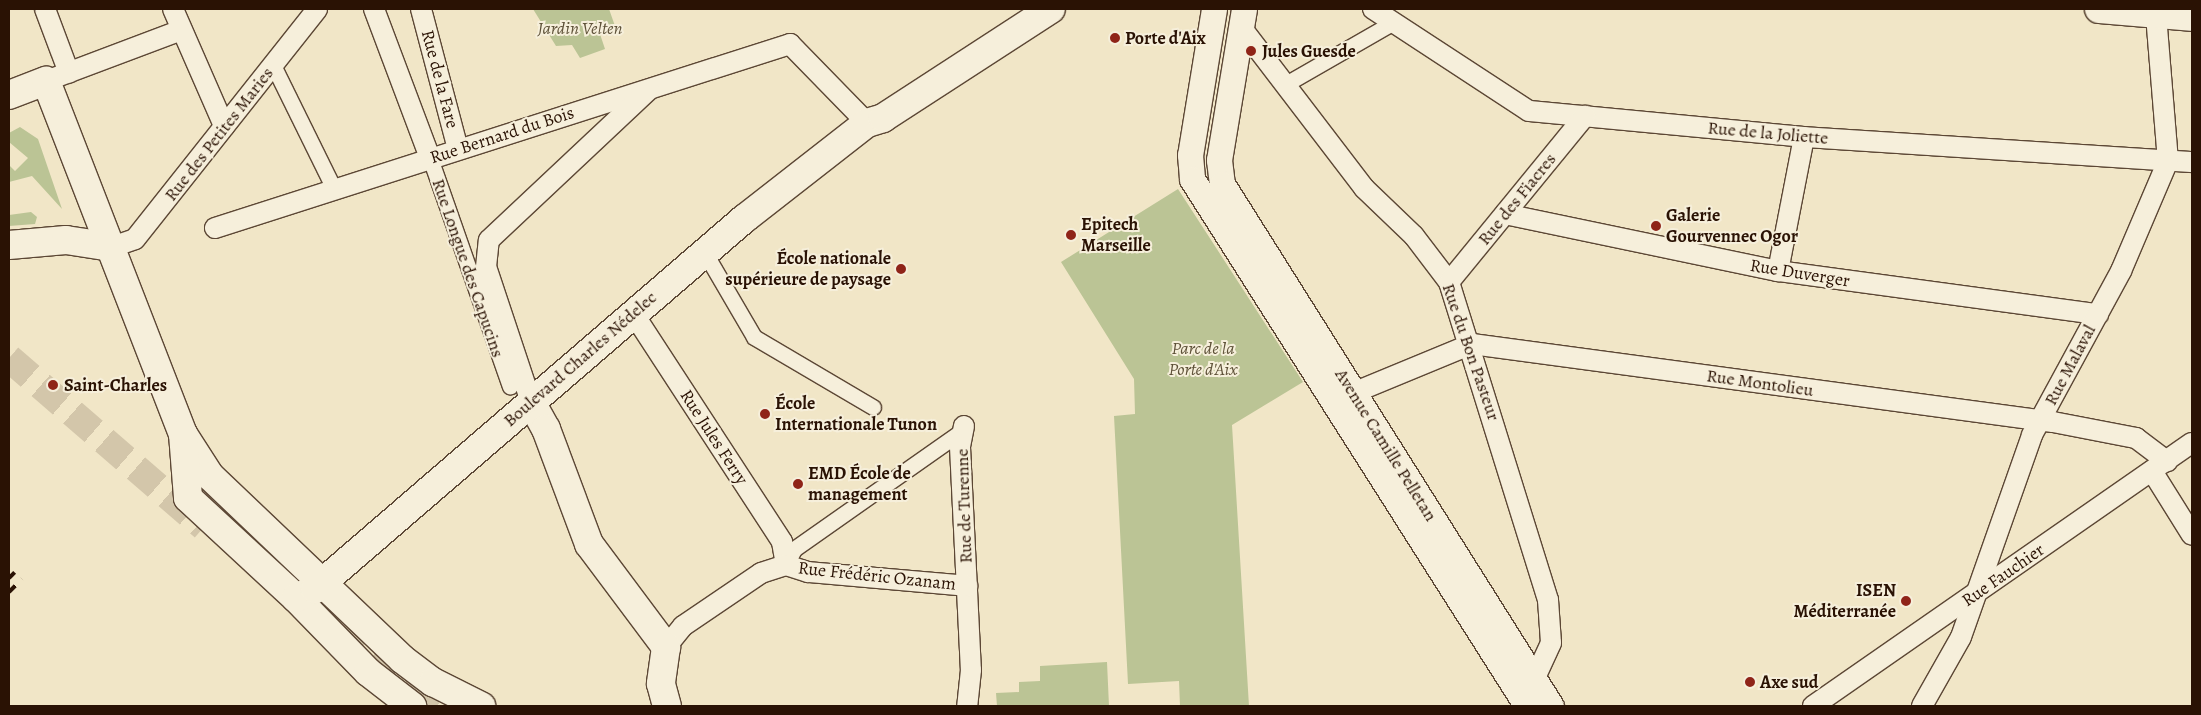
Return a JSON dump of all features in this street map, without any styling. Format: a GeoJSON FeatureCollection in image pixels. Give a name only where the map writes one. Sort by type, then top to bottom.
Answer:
{"type":"FeatureCollection","features":[{"type":"Feature","properties":{"kind":"main road"},"geometry":{"type":"LineString","coordinates":[[941,72],[1026,9]]}},
{"type":"Feature","properties":{"kind":"main road"},"geometry":{"type":"LineString","coordinates":[[941,72],[1051,9]]}},
{"type":"Feature","properties":{"kind":"main road"},"geometry":{"type":"LineString","coordinates":[[2099,9],[2181,18]]}},
{"type":"Feature","properties":{"kind":"main road","name":"Boulevard Charles Nédelec"},"geometry":{"type":"LineString","coordinates":[[296,598],[320,584],[520,394],[633,313],[867,123],[883,118],[941,72]]}},
{"type":"Feature","properties":{"kind":"main road"},"geometry":{"type":"LineString","coordinates":[[9,95],[58,77],[94,214],[112,247],[183,434],[210,476],[320,584],[402,659],[433,682],[481,706]]}},
{"type":"Feature","properties":{"kind":"main road"},"geometry":{"type":"LineString","coordinates":[[9,245],[66,240],[112,247]]}},
{"type":"Feature","properties":{"kind":"main road"},"geometry":{"type":"LineString","coordinates":[[520,394],[546,429],[589,544],[666,647],[659,699]]}},
{"type":"Feature","properties":{"kind":"main road"},"geometry":{"type":"LineString","coordinates":[[183,434],[188,498],[324,625],[368,672],[412,706]]}},
{"type":"Feature","properties":{"kind":"street"},"geometry":{"type":"LineString","coordinates":[[45,9],[58,77],[182,30]]}},
{"type":"Feature","properties":{"kind":"street"},"geometry":{"type":"LineString","coordinates":[[173,9],[224,126]]}},
{"type":"Feature","properties":{"kind":"street","name":"Rue des Petites Maries"},"geometry":{"type":"LineString","coordinates":[[112,247],[135,240],[317,9]]}},
{"type":"Feature","properties":{"kind":"street","name":"Rue Longue des Capucins"},"geometry":{"type":"LineString","coordinates":[[374,9],[520,394]]}},
{"type":"Feature","properties":{"kind":"street","name":"Rue de la Fare"},"geometry":{"type":"LineString","coordinates":[[421,9],[460,153]]}},
{"type":"Feature","properties":{"kind":"street"},"geometry":{"type":"LineString","coordinates":[[1214,9],[1190,155],[1192,179],[1211,189],[1219,160],[1242,18]]}},
{"type":"Feature","properties":{"kind":"street","name":"Rue de la Joliette"},"geometry":{"type":"LineString","coordinates":[[1373,9],[1529,111],[1804,138],[2192,162]]}},
{"type":"Feature","properties":{"kind":"street","name":"Rue du Bon Pasteur"},"geometry":{"type":"LineString","coordinates":[[1242,18],[1284,85],[1364,188],[1414,236],[1450,282],[1472,344],[1548,600],[1551,643],[1534,680]]}},
{"type":"Feature","properties":{"kind":"street","name":"Rue Malaval"},"geometry":{"type":"LineString","coordinates":[[1922,706],[1961,637],[2040,420],[2098,314],[2168,160],[2181,18]]}},
{"type":"Feature","properties":{"kind":"street"},"geometry":{"type":"LineString","coordinates":[[1284,85],[1392,23]]}},
{"type":"Feature","properties":{"kind":"street","name":"Rue Bernard du Bois"},"geometry":{"type":"LineString","coordinates":[[215,228],[430,158],[460,153],[652,87],[790,44],[867,123]]}},
{"type":"Feature","properties":{"kind":"street"},"geometry":{"type":"LineString","coordinates":[[273,65],[334,189]]}},
{"type":"Feature","properties":{"kind":"street","name":"Rue Longue des Capucins"},"geometry":{"type":"LineString","coordinates":[[520,394],[486,267],[489,240],[652,87]]}},
{"type":"Feature","properties":{"kind":"street","name":"Rue des Fiacres"},"geometry":{"type":"LineString","coordinates":[[1450,282],[1584,116]]}},
{"type":"Feature","properties":{"kind":"street"},"geometry":{"type":"LineString","coordinates":[[1778,271],[1804,138]]}},
{"type":"Feature","properties":{"kind":"street","name":"Avenue Camille Pelletan"},"geometry":{"type":"LineString","coordinates":[[1211,189],[1353,393],[1551,706]]}},
{"type":"Feature","properties":{"kind":"street","name":"Avenue Camille Pelletan"},"geometry":{"type":"LineString","coordinates":[[1211,189],[1527,706]]}},
{"type":"Feature","properties":{"kind":"street","name":"Rue Duverger"},"geometry":{"type":"LineString","coordinates":[[1504,214],[1778,271],[2098,314]]}},
{"type":"Feature","properties":{"kind":"street"},"geometry":{"type":"LineString","coordinates":[[705,253],[754,337],[873,407]]}},
{"type":"Feature","properties":{"kind":"street","name":"Rue Jules Ferry"},"geometry":{"type":"LineString","coordinates":[[633,313],[782,542],[786,565]]}},
{"type":"Feature","properties":{"kind":"street"},"geometry":{"type":"LineString","coordinates":[[1353,393],[1472,344]]}},
{"type":"Feature","properties":{"kind":"street","name":"Rue Montolieu"},"geometry":{"type":"LineString","coordinates":[[1472,344],[2040,420],[2136,438],[2160,466]]}},
{"type":"Feature","properties":{"kind":"street"},"geometry":{"type":"LineString","coordinates":[[786,565],[794,549],[963,429]]}},
{"type":"Feature","properties":{"kind":"street","name":"Rue de Turenne"},"geometry":{"type":"LineString","coordinates":[[963,429],[971,670],[967,706]]}},
{"type":"Feature","properties":{"kind":"street","name":"Rue Fauchier"},"geometry":{"type":"LineString","coordinates":[[1813,706],[2192,443]]}},
{"type":"Feature","properties":{"kind":"street"},"geometry":{"type":"LineString","coordinates":[[2160,466],[2192,535]]}},
{"type":"Feature","properties":{"kind":"street","name":"Rue Frédéric Ozanam"},"geometry":{"type":"LineString","coordinates":[[666,647],[670,637],[698,616],[761,573],[786,565],[808,572],[967,586]]}},
{"type":"Feature","properties":{"kind":"green space","name":"Jardin Velten"},"geometry":{"type":"Polygon","coordinates":[[[533,9],[609,9],[615,26],[599,31],[605,49],[580,58],[572,45],[556,46],[533,9]]]}},
{"type":"Feature","properties":{"kind":"green space"},"geometry":{"type":"Polygon","coordinates":[[[20,127],[38,139],[62,209],[32,176],[9,182],[9,165],[15,171],[28,158],[9,142],[9,133],[20,127]]]}},
{"type":"Feature","properties":{"kind":"green space","name":"Parc de la Porte d'Aix"},"geometry":{"type":"Polygon","coordinates":[[[1178,189],[1303,382],[1232,425],[1249,706],[1180,706],[1179,681],[1128,684],[1114,416],[1135,414],[1134,379],[1061,262],[1178,189]]]}},
{"type":"Feature","properties":{"kind":"green space"},"geometry":{"type":"Polygon","coordinates":[[[31,212],[37,217],[35,224],[9,226],[9,215],[31,212]]]}},
{"type":"Feature","properties":{"kind":"green space"},"geometry":{"type":"Polygon","coordinates":[[[1107,662],[1109,706],[997,706],[996,693],[1019,692],[1019,682],[1040,681],[1040,666],[1107,662]]]}},
{"type":"Feature","properties":{"kind":"tunnel"},"geometry":{"type":"LineString","coordinates":[[9,358],[204,527]]}},
{"type":"Feature","properties":{"kind":"tunnel"},"geometry":{"type":"LineString","coordinates":[[339,631],[415,688],[452,706]]}},
{"type":"Feature","properties":{"kind":"railway"},"geometry":{"type":"LineString","coordinates":[[9,578],[15,572]]}},
{"type":"Feature","properties":{"kind":"railway"},"geometry":{"type":"LineString","coordinates":[[9,592],[22,579]]}},
{"type":"Feature","properties":{"kind":"place","name":"Porte d'Aix"},"geometry":{"type":"Point","coordinates":[1115,38]}},
{"type":"Feature","properties":{"kind":"place","name":"Jules Guesde"},"geometry":{"type":"Point","coordinates":[1251,51]}},
{"type":"Feature","properties":{"kind":"place","name":"Galerie Gourvennec Ogor"},"geometry":{"type":"Point","coordinates":[1656,226]}},
{"type":"Feature","properties":{"kind":"place","name":"Epitech Marseille"},"geometry":{"type":"Point","coordinates":[1071,235]}},
{"type":"Feature","properties":{"kind":"place","name":"École nationale supérieure de paysage"},"geometry":{"type":"Point","coordinates":[901,269]}},
{"type":"Feature","properties":{"kind":"place","name":"Saint-Charles"},"geometry":{"type":"Point","coordinates":[53,385]}},
{"type":"Feature","properties":{"kind":"place","name":"École Internationale Tunon"},"geometry":{"type":"Point","coordinates":[765,414]}},
{"type":"Feature","properties":{"kind":"place","name":"EMD École de management"},"geometry":{"type":"Point","coordinates":[798,484]}},
{"type":"Feature","properties":{"kind":"place","name":"ISEN Méditerranée"},"geometry":{"type":"Point","coordinates":[1906,601]}},
{"type":"Feature","properties":{"kind":"place","name":"Axe sud"},"geometry":{"type":"Point","coordinates":[1750,682]}}]}
